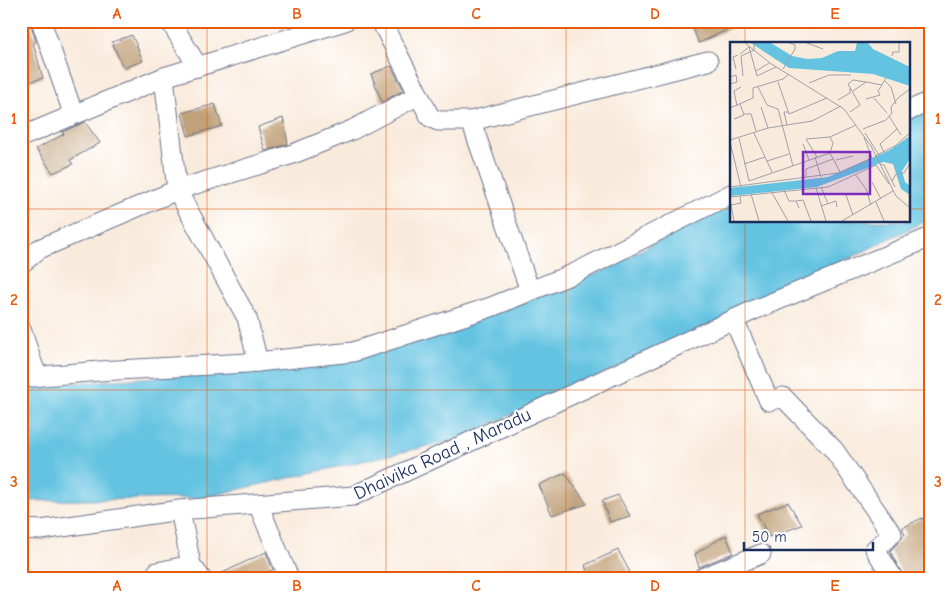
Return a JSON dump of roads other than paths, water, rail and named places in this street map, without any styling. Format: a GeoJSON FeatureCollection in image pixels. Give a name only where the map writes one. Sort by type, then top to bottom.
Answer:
{"type":"FeatureCollection","features":[{"type":"Feature","properties":{"kind":"street"},"geometry":{"type":"LineString","coordinates":[[41,21],[73,113]]}},
{"type":"Feature","properties":{"kind":"street"},"geometry":{"type":"LineString","coordinates":[[170,21],[198,66]]}},
{"type":"Feature","properties":{"kind":"street"},"geometry":{"type":"LineString","coordinates":[[21,137],[73,113],[164,77],[344,21]]}},
{"type":"Feature","properties":{"kind":"street"},"geometry":{"type":"LineString","coordinates":[[381,21],[430,116],[438,121],[471,120],[708,60]]}},
{"type":"Feature","properties":{"kind":"street"},"geometry":{"type":"LineString","coordinates":[[164,77],[177,190],[247,318],[258,362]]}},
{"type":"Feature","properties":{"kind":"street"},"geometry":{"type":"LineString","coordinates":[[21,264],[39,249],[177,190],[293,154],[352,130],[419,95]]}},
{"type":"Feature","properties":{"kind":"street"},"geometry":{"type":"LineString","coordinates":[[910,110],[931,101]]}},
{"type":"Feature","properties":{"kind":"street"},"geometry":{"type":"LineString","coordinates":[[471,120],[530,291]]}},
{"type":"Feature","properties":{"kind":"street"},"geometry":{"type":"LineString","coordinates":[[21,329],[29,378],[258,362],[353,352],[491,307],[530,291],[607,257],[730,195]]}},
{"type":"Feature","properties":{"kind":"street","name":"Dhaivika Road , Maradu"},"geometry":{"type":"LineString","coordinates":[[21,529],[41,530],[180,510],[353,496],[430,462],[556,400],[754,310],[931,238]]}},
{"type":"Feature","properties":{"kind":"street"},"geometry":{"type":"LineString","coordinates":[[734,320],[769,401],[783,398],[834,450],[892,534],[875,549],[893,578]]}},
{"type":"Feature","properties":{"kind":"street"},"geometry":{"type":"LineString","coordinates":[[258,504],[289,578]]}},
{"type":"Feature","properties":{"kind":"street"},"geometry":{"type":"LineString","coordinates":[[157,572],[196,572],[180,510]]}},
{"type":"Feature","properties":{"kind":"street"},"geometry":{"type":"LineString","coordinates":[[702,578],[761,554]]}},
{"type":"Feature","properties":{"kind":"water"},"geometry":{"type":"Polygon","coordinates":[[[931,107],[931,218],[745,310],[455,440],[201,498],[21,501],[21,387],[198,374],[487,315],[606,270],[730,200],[730,222],[910,222],[910,115],[931,107]]]}}]}
